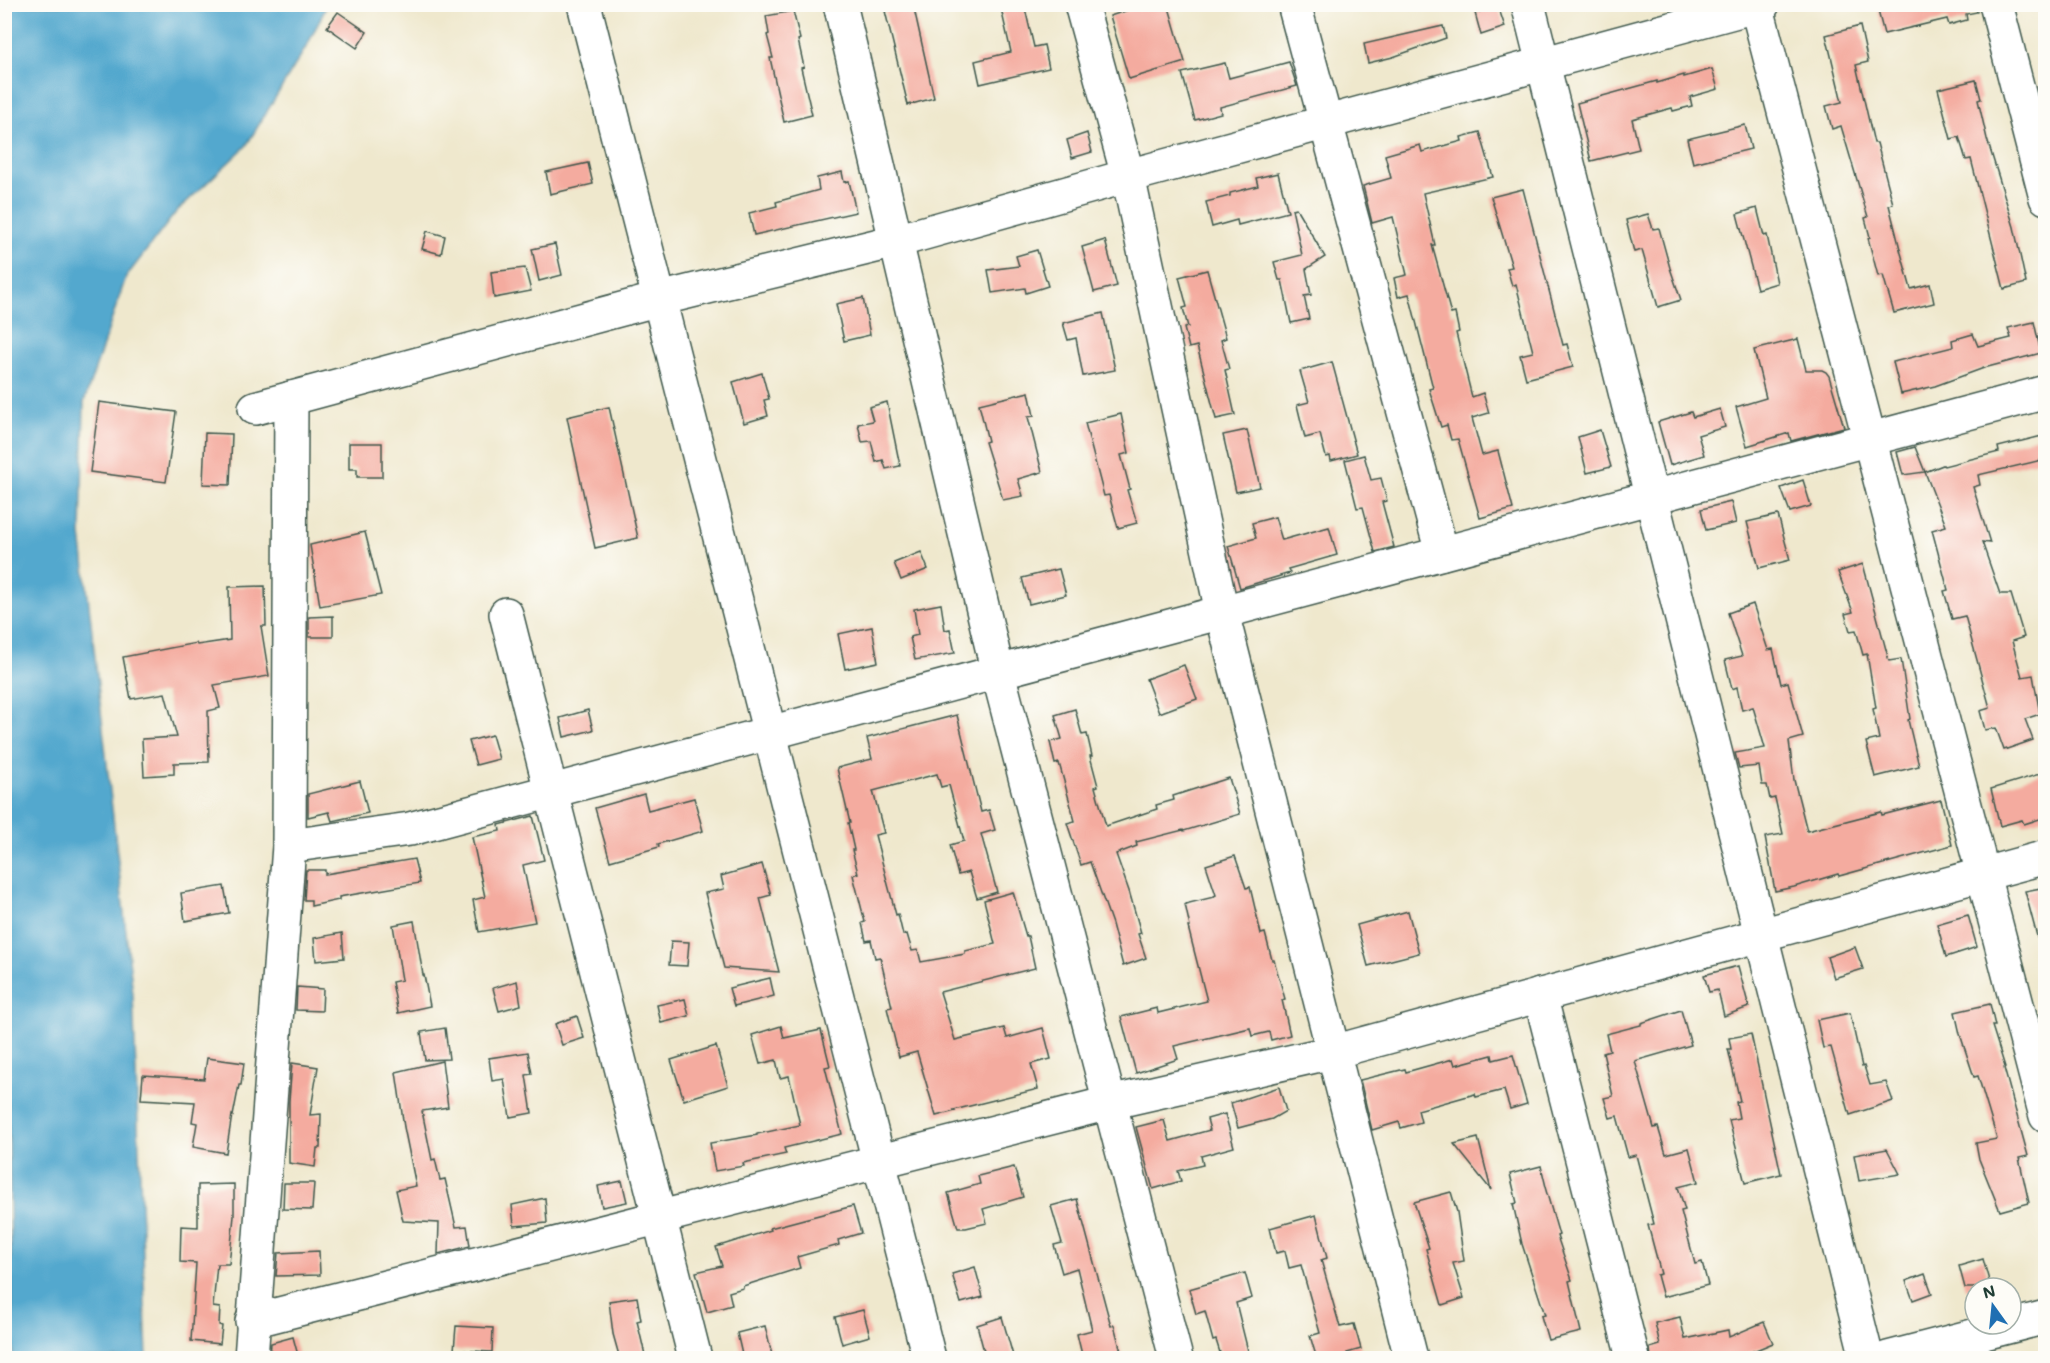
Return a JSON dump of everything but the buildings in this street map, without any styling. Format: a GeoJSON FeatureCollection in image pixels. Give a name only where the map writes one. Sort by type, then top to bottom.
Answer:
{"type":"FeatureCollection","features":[{"type":"Feature","properties":{"kind":"street"},"geometry":{"type":"LineString","coordinates":[[584,4],[929,1359]]}},
{"type":"Feature","properties":{"kind":"street"},"geometry":{"type":"LineString","coordinates":[[840,4],[997,671],[1176,1359]]}},
{"type":"Feature","properties":{"kind":"street"},"geometry":{"type":"LineString","coordinates":[[1081,4],[1128,176],[1222,612],[1411,1359]]}},
{"type":"Feature","properties":{"kind":"street"},"geometry":{"type":"LineString","coordinates":[[1294,4],[1442,553]]}},
{"type":"Feature","properties":{"kind":"street"},"geometry":{"type":"LineString","coordinates":[[1527,4],[1867,1359]]}},
{"type":"Feature","properties":{"kind":"street"},"geometry":{"type":"LineString","coordinates":[[1996,4],[2046,198]]}},
{"type":"Feature","properties":{"kind":"street"},"geometry":{"type":"LineString","coordinates":[[255,408],[659,299],[896,241],[1759,5],[1869,439],[2046,1116]]}},
{"type":"Feature","properties":{"kind":"street"},"geometry":{"type":"LineString","coordinates":[[289,846],[410,828],[2046,392]]}},
{"type":"Feature","properties":{"kind":"street"},"geometry":{"type":"LineString","coordinates":[[251,1359],[252,1321],[289,846],[291,398]]}},
{"type":"Feature","properties":{"kind":"street"},"geometry":{"type":"LineString","coordinates":[[506,614],[695,1359]]}},
{"type":"Feature","properties":{"kind":"street"},"geometry":{"type":"LineString","coordinates":[[252,1321],[1109,1103],[1334,1052],[2046,856]]}},
{"type":"Feature","properties":{"kind":"street"},"geometry":{"type":"LineString","coordinates":[[1540,995],[1633,1359]]}},
{"type":"Feature","properties":{"kind":"street"},"geometry":{"type":"LineString","coordinates":[[1888,1359],[2046,1317]]}},
{"type":"Feature","properties":{"kind":"water"},"geometry":{"type":"Polygon","coordinates":[[[4,5],[327,5],[308,44],[246,146],[176,212],[126,277],[84,402],[81,534],[133,994],[147,1358],[13,1358],[8,1104],[4,1093],[4,5]]]}}]}
